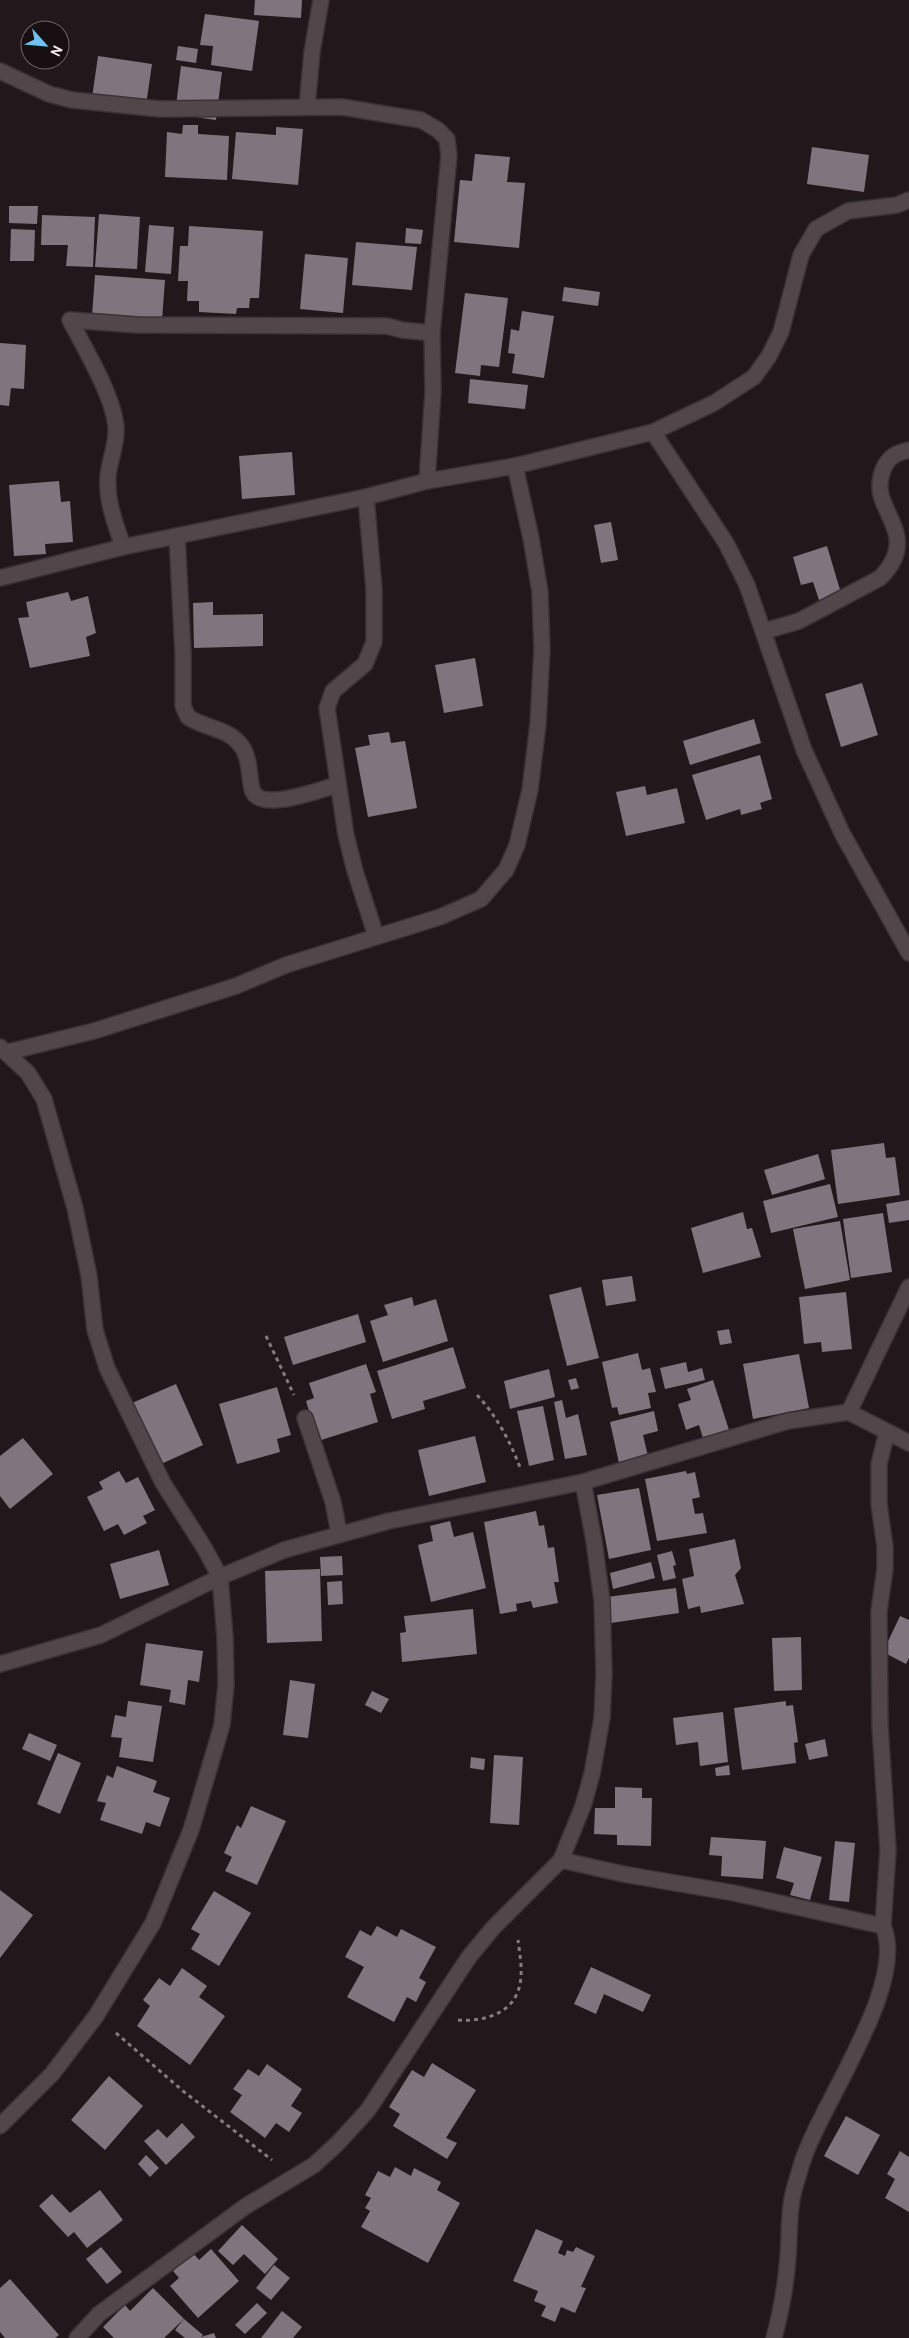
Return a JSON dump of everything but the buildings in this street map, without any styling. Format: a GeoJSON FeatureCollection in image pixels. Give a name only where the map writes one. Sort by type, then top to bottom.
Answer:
{"type":"FeatureCollection","features":[{"type":"Feature","properties":{"kind":"street"},"geometry":{"type":"LineString","coordinates":[[307,107],[312,52],[321,0]]}},
{"type":"Feature","properties":{"kind":"street"},"geometry":{"type":"LineString","coordinates":[[0,71],[49,94],[72,100],[160,109],[342,107],[421,120],[438,130],[447,139],[449,156],[432,333],[433,392],[427,481]]}},
{"type":"Feature","properties":{"kind":"street"},"geometry":{"type":"LineString","coordinates":[[0,578],[123,547],[366,497],[427,481],[515,466],[652,432],[714,403],[754,377],[769,356],[781,332],[801,255],[816,229],[848,211],[897,206],[909,200]]}},
{"type":"Feature","properties":{"kind":"street"},"geometry":{"type":"LineString","coordinates":[[123,547],[107,492],[116,429],[113,410],[89,355],[70,320],[137,324],[387,326],[432,333]]}},
{"type":"Feature","properties":{"kind":"street"},"geometry":{"type":"LineString","coordinates":[[652,432],[726,543],[747,585],[804,750],[842,833],[909,953]]}},
{"type":"Feature","properties":{"kind":"street"},"geometry":{"type":"LineString","coordinates":[[764,632],[799,621],[880,578],[889,570],[896,555],[896,534],[883,506],[878,482],[886,463],[896,453],[909,450]]}},
{"type":"Feature","properties":{"kind":"street"},"geometry":{"type":"LineString","coordinates":[[4,1049],[94,1032],[171,1008],[236,986],[286,965],[440,917],[481,899],[506,870],[517,845],[530,790],[537,734],[542,649],[540,592],[531,538],[515,466]]}},
{"type":"Feature","properties":{"kind":"street"},"geometry":{"type":"LineString","coordinates":[[366,497],[374,589],[374,642],[365,664],[333,691],[326,708],[337,785],[355,871],[376,936]]}},
{"type":"Feature","properties":{"kind":"street"},"geometry":{"type":"LineString","coordinates":[[177,536],[183,653],[183,706],[188,717],[230,734],[239,743],[248,755],[252,791],[257,797],[266,800],[282,801],[337,785]]}},
{"type":"Feature","properties":{"kind":"street"},"geometry":{"type":"LineString","coordinates":[[0,2126],[52,2074],[96,2016],[153,1923],[191,1830],[222,1725],[226,1685],[226,1637],[220,1577],[206,1549],[163,1483],[107,1368],[95,1330],[88,1276],[75,1208],[44,1099],[28,1073],[4,1049]]}},
{"type":"Feature","properties":{"kind":"street"},"geometry":{"type":"LineString","coordinates":[[849,1412],[909,1287]]}},
{"type":"Feature","properties":{"kind":"street"},"geometry":{"type":"LineString","coordinates":[[0,1664],[101,1635],[220,1577],[284,1550],[339,1534],[583,1482],[788,1421],[849,1412],[909,1443]]}},
{"type":"Feature","properties":{"kind":"street"},"geometry":{"type":"LineString","coordinates":[[304,1418],[334,1502],[339,1534]]}},
{"type":"Feature","properties":{"kind":"street"},"geometry":{"type":"LineString","coordinates":[[774,2338],[787,2266],[792,2199],[802,2163],[858,2055],[892,1968],[890,1936],[883,1926],[888,1850],[882,1775],[879,1611],[885,1562],[879,1504],[879,1473],[887,1432]]}},
{"type":"Feature","properties":{"kind":"street"},"geometry":{"type":"LineString","coordinates":[[77,2338],[107,2309],[246,2206],[314,2165],[332,2148],[368,2110],[469,1956],[515,1905],[561,1860],[583,1806],[592,1774],[602,1709],[602,1601],[594,1540],[583,1482]]}},
{"type":"Feature","properties":{"kind":"street"},"geometry":{"type":"LineString","coordinates":[[561,1860],[623,1874],[734,1893],[883,1926]]}},
{"type":"Feature","properties":{"kind":"path"},"geometry":{"type":"LineString","coordinates":[[266,1336],[304,1418]]}},
{"type":"Feature","properties":{"kind":"path"},"geometry":{"type":"LineString","coordinates":[[477,1396],[487,1406],[503,1430],[521,1469],[526,1493]]}},
{"type":"Feature","properties":{"kind":"path"},"geometry":{"type":"LineString","coordinates":[[430,2016],[466,2020],[483,2019],[510,2006],[518,1992],[521,1976],[515,1905]]}},
{"type":"Feature","properties":{"kind":"path"},"geometry":{"type":"LineString","coordinates":[[96,2016],[183,2091],[294,2177]]}}]}
